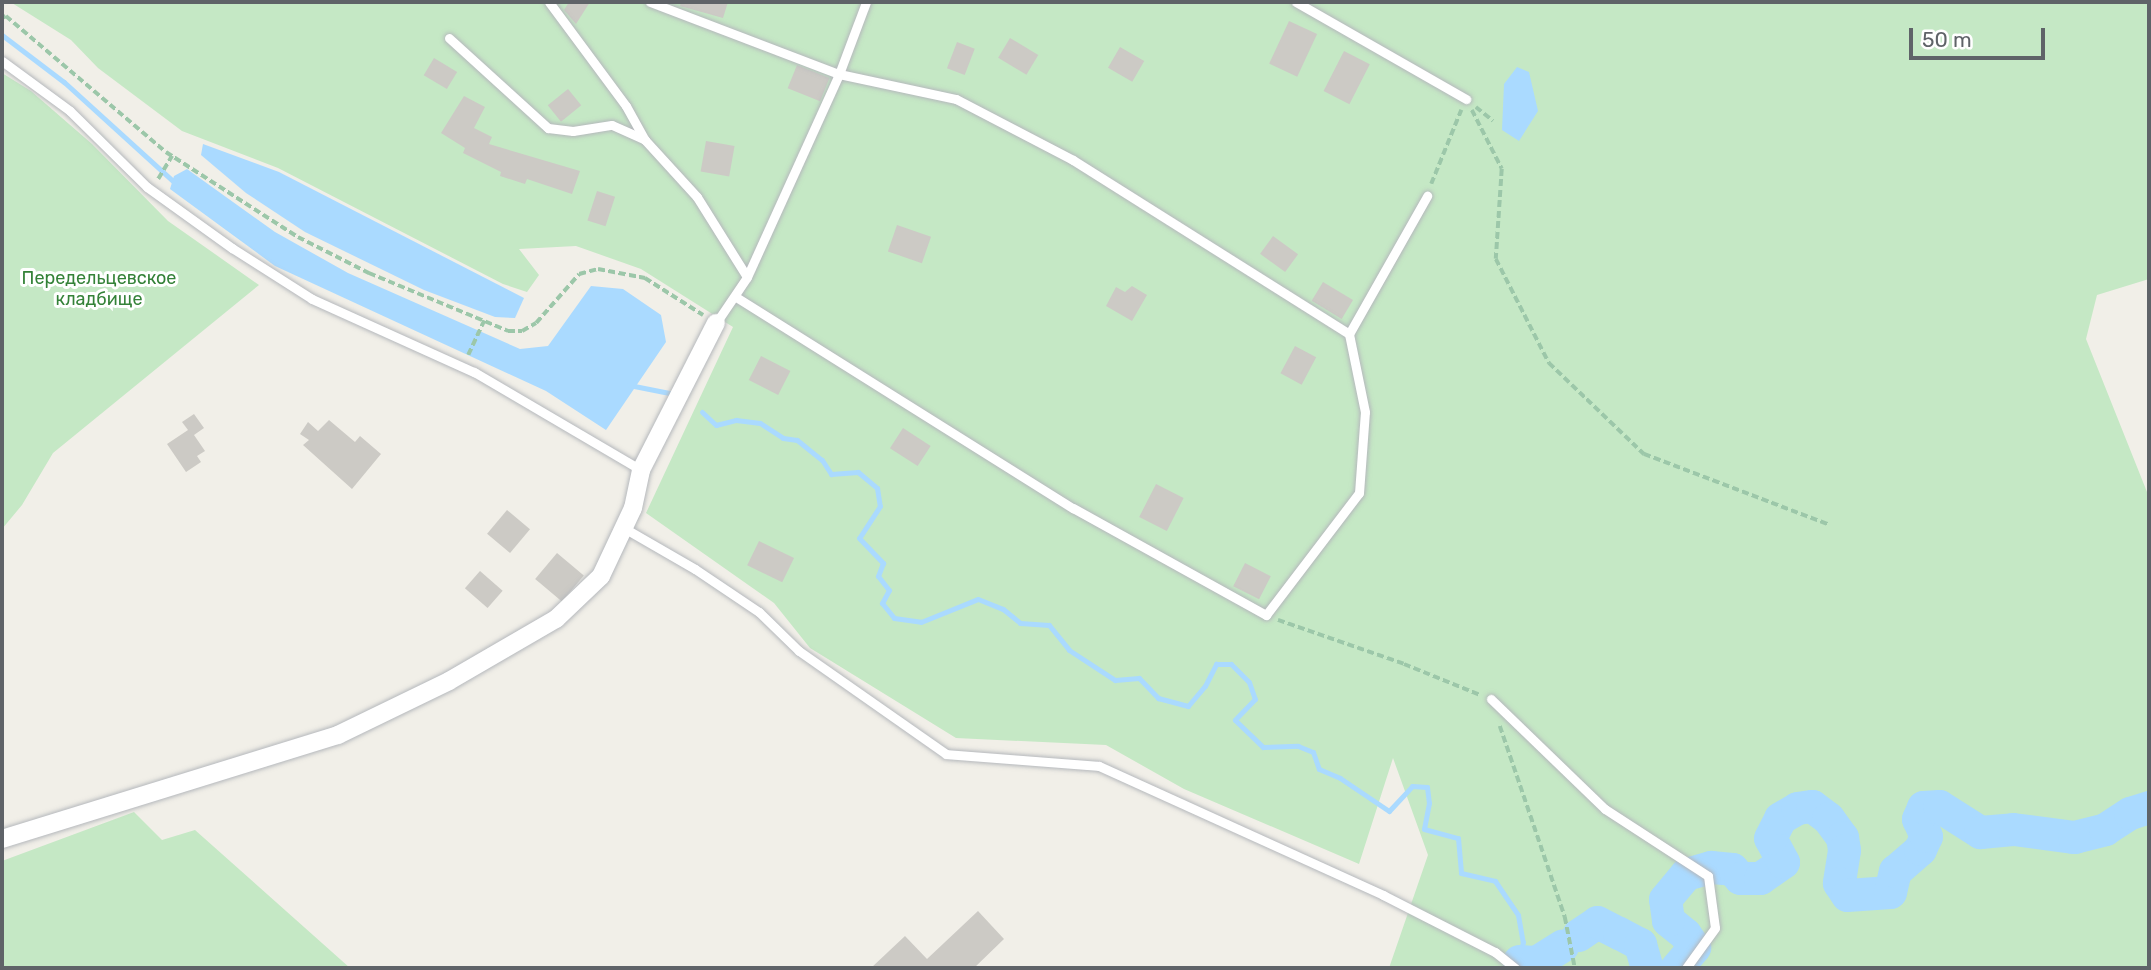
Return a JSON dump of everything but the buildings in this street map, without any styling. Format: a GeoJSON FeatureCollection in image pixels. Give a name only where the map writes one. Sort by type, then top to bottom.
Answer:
{"type":"FeatureCollection","features":[{"type":"Feature","properties":{"kind":"street"},"geometry":{"type":"LineString","coordinates":[[2,839],[338,735],[449,681],[556,619],[601,576],[633,508],[641,470],[716,324]]}},
{"type":"Feature","properties":{"kind":"lane"},"geometry":{"type":"LineString","coordinates":[[549,2],[626,106],[645,140],[696,197],[747,276]]}},
{"type":"Feature","properties":{"kind":"lane"},"geometry":{"type":"LineString","coordinates":[[650,2],[839,74],[956,99],[1073,160],[1349,334]]}},
{"type":"Feature","properties":{"kind":"lane"},"geometry":{"type":"LineString","coordinates":[[716,324],[736,297],[747,276],[839,74],[866,2]]}},
{"type":"Feature","properties":{"kind":"lane"},"geometry":{"type":"LineString","coordinates":[[1296,2],[1466,99]]}},
{"type":"Feature","properties":{"kind":"lane"},"geometry":{"type":"LineString","coordinates":[[449,38],[548,128],[573,131],[611,125],[645,140]]}},
{"type":"Feature","properties":{"kind":"lane"},"geometry":{"type":"LineString","coordinates":[[2,61],[70,111],[147,187],[312,299],[474,372],[641,470]]}},
{"type":"Feature","properties":{"kind":"lane"},"geometry":{"type":"LineString","coordinates":[[736,297],[1073,508],[1266,615],[1359,493],[1365,412],[1349,334],[1427,196]]}},
{"type":"Feature","properties":{"kind":"lane"},"geometry":{"type":"LineString","coordinates":[[624,528],[695,569],[760,612],[800,651],[946,754],[1099,766],[1383,895],[1495,952],[1515,968]]}},
{"type":"Feature","properties":{"kind":"lane"},"geometry":{"type":"LineString","coordinates":[[1491,699],[1605,810],[1708,876],[1715,928],[1686,968]]}},
{"type":"Feature","properties":{"kind":"path"},"geometry":{"type":"LineString","coordinates":[[2,19],[6,16],[173,156],[298,237],[369,273],[508,331],[522,331],[536,323],[579,274],[598,269],[645,278],[716,324]]}},
{"type":"Feature","properties":{"kind":"path"},"geometry":{"type":"LineString","coordinates":[[1466,99],[1493,121]]}},
{"type":"Feature","properties":{"kind":"path"},"geometry":{"type":"LineString","coordinates":[[1427,196],[1466,99]]}},
{"type":"Feature","properties":{"kind":"path"},"geometry":{"type":"LineString","coordinates":[[1466,99],[1502,169],[1496,259],[1549,363],[1644,454],[1830,525]]}},
{"type":"Feature","properties":{"kind":"path"},"geometry":{"type":"LineString","coordinates":[[155,184],[173,156]]}},
{"type":"Feature","properties":{"kind":"path"},"geometry":{"type":"LineString","coordinates":[[470,352],[484,321]]}},
{"type":"Feature","properties":{"kind":"path"},"geometry":{"type":"LineString","coordinates":[[1266,615],[1404,664],[1491,699],[1565,917],[1575,968]]}},
{"type":"Feature","properties":{"kind":"green space"},"geometry":{"type":"Polygon","coordinates":[[[2,2],[2149,2],[2149,279],[2097,295],[2086,339],[2149,497],[2149,968],[1389,968],[1428,855],[1393,758],[1359,864],[1184,789],[1106,745],[956,738],[810,648],[774,603],[646,513],[733,327],[641,269],[576,246],[519,249],[539,275],[527,292],[503,284],[278,168],[182,131],[98,68],[71,40],[12,3],[2,2]]]}},
{"type":"Feature","properties":{"kind":"green space","name":"Передельцевское кладбище"},"geometry":{"type":"Polygon","coordinates":[[[2,73],[31,91],[92,144],[168,221],[259,285],[53,453],[22,505],[2,529],[2,73]]]}},
{"type":"Feature","properties":{"kind":"green space"},"geometry":{"type":"Polygon","coordinates":[[[134,812],[162,840],[195,830],[350,968],[2,968],[2,861],[134,812]]]}},
{"type":"Feature","properties":{"kind":"water"},"geometry":{"type":"Polygon","coordinates":[[[1517,67],[1529,72],[1538,111],[1519,141],[1502,130],[1504,84],[1517,67]]]}},
{"type":"Feature","properties":{"kind":"water"},"geometry":{"type":"Polygon","coordinates":[[[203,144],[279,172],[524,298],[515,318],[495,317],[424,290],[305,232],[246,193],[201,155],[203,144]]]}},
{"type":"Feature","properties":{"kind":"water"},"geometry":{"type":"Polygon","coordinates":[[[187,169],[275,232],[348,273],[520,349],[548,346],[591,286],[623,289],[661,315],[666,342],[606,430],[546,391],[275,266],[170,189],[174,176],[187,169]]]}},
{"type":"Feature","properties":{"kind":"waterway"},"geometry":{"type":"LineString","coordinates":[[2,35],[64,82],[177,185]]}},
{"type":"Feature","properties":{"kind":"waterway"},"geometry":{"type":"LineString","coordinates":[[629,385],[669,393]]}},
{"type":"Feature","properties":{"kind":"waterway"},"geometry":{"type":"LineString","coordinates":[[702,412],[716,425],[736,420],[760,423],[783,438],[797,440],[822,460],[831,474],[858,472],[877,488],[880,506],[859,538],[883,563],[878,576],[889,590],[882,603],[894,618],[921,622],[978,599],[1003,609],[1020,623],[1049,625],[1069,650],[1115,680],[1139,678],[1158,698],[1188,706],[1205,686],[1216,664],[1231,664],[1249,682],[1255,699],[1235,720],[1263,747],[1298,746],[1313,752],[1319,769],[1340,778],[1389,811],[1412,786],[1427,787],[1429,803],[1424,829],[1458,838],[1461,873],[1495,881],[1518,915],[1523,942],[1517,964]]}},
{"type":"Feature","properties":{"kind":"waterway"},"geometry":{"type":"LineString","coordinates":[[1676,968],[1694,947],[1685,934],[1668,920],[1665,899],[1686,874],[1711,867],[1732,869],[1740,878],[1760,878],[1783,862],[1770,838],[1780,818],[1797,808],[1812,806],[1828,818],[1842,837],[1844,850],[1839,883],[1847,895],[1890,892],[1895,871],[1920,849],[1926,836],[1918,819],[1923,807],[1939,806],[1980,832],[2013,829],[2074,837],[2105,829],[2130,813],[2149,807]]}},
{"type":"Feature","properties":{"kind":"waterway"},"geometry":{"type":"LineString","coordinates":[[1578,935],[1597,922],[1640,944],[1647,968]]}},
{"type":"Feature","properties":{"kind":"waterway"},"geometry":{"type":"LineString","coordinates":[[1519,961],[1536,962],[1562,946]]}}]}
